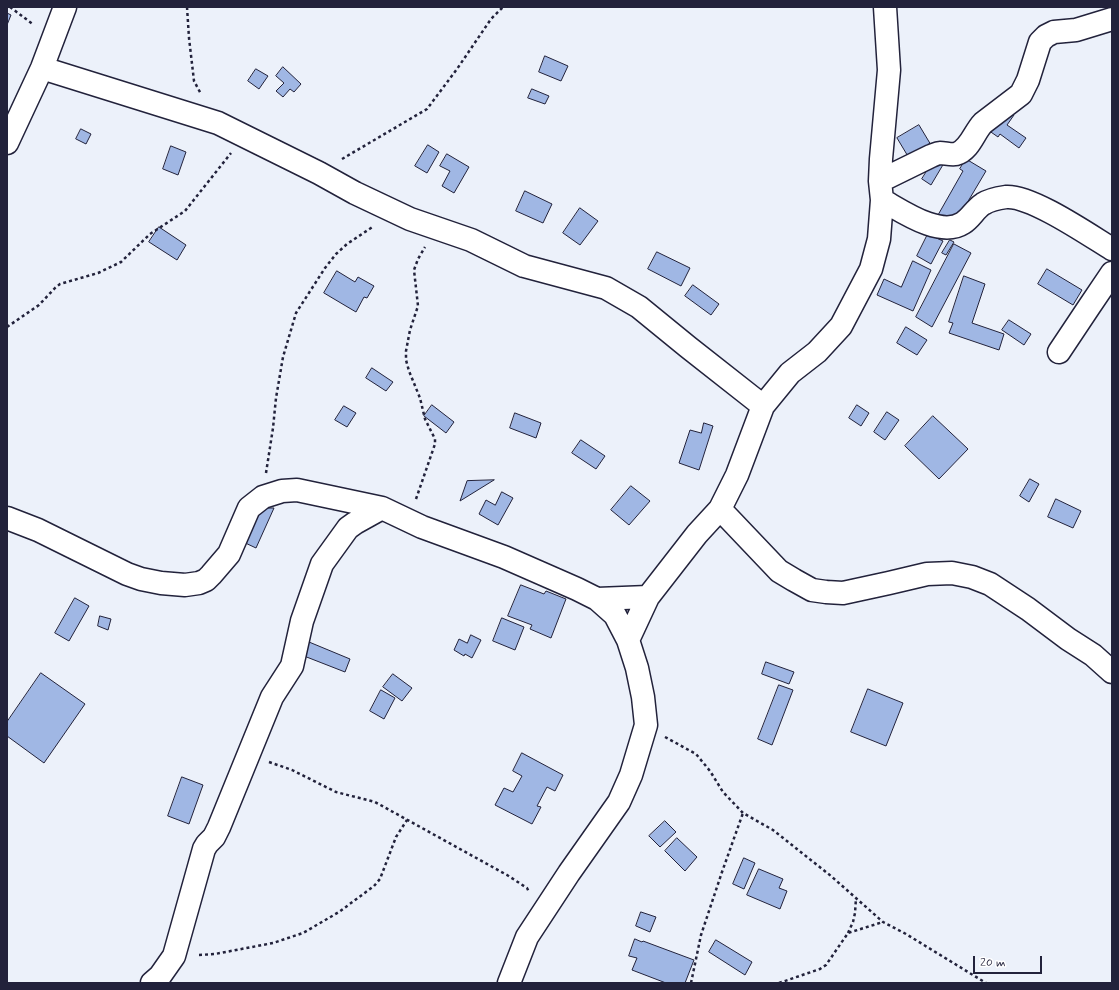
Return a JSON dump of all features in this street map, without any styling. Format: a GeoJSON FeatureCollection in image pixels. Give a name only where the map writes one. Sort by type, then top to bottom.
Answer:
{"type":"FeatureCollection","features":[{"type":"Feature","properties":{"kind":"street"},"geometry":{"type":"LineString","coordinates":[[7,143],[42,68],[65,7]]}},
{"type":"Feature","properties":{"kind":"street"},"geometry":{"type":"LineString","coordinates":[[628,640],[648,597],[697,534],[720,509],[737,476],[763,406],[790,373],[817,352],[840,326],[871,269],[879,239],[881,159],[890,70],[885,7]]}},
{"type":"Feature","properties":{"kind":"street"},"geometry":{"type":"LineString","coordinates":[[1110,7],[1112,13]]}},
{"type":"Feature","properties":{"kind":"street"},"geometry":{"type":"LineString","coordinates":[[881,190],[931,156],[939,153],[955,154],[965,148],[971,142],[978,128],[983,123],[1021,94],[1028,80],[1040,42],[1046,36],[1054,32],[1076,30],[1112,19]]}},
{"type":"Feature","properties":{"kind":"street"},"geometry":{"type":"LineString","coordinates":[[42,68],[218,123],[410,219],[472,240],[524,266],[606,288],[639,307],[763,406]]}},
{"type":"Feature","properties":{"kind":"street"},"geometry":{"type":"LineString","coordinates":[[881,190],[929,225],[938,227],[957,226],[963,223],[983,204],[992,200],[1007,197],[1022,199],[1044,209],[1112,249]]}},
{"type":"Feature","properties":{"kind":"street"},"geometry":{"type":"LineString","coordinates":[[1059,352],[1112,273]]}},
{"type":"Feature","properties":{"kind":"street"},"geometry":{"type":"LineString","coordinates":[[7,518],[38,530],[127,574],[141,579],[161,583],[185,585],[199,583],[206,580],[229,554],[249,508],[263,497],[282,491],[297,490],[382,508],[422,527],[504,557],[577,589],[597,599],[615,615],[628,640],[637,668],[643,697],[646,725],[631,775],[619,802],[569,873],[527,937],[509,983]]}},
{"type":"Feature","properties":{"kind":"street"},"geometry":{"type":"LineString","coordinates":[[152,983],[160,976],[174,956],[204,849],[219,827],[272,697],[292,666],[302,622],[322,564],[348,528],[382,508]]}},
{"type":"Feature","properties":{"kind":"street"},"geometry":{"type":"LineString","coordinates":[[720,509],[780,571],[812,590],[843,593],[927,574],[952,573],[972,577],[990,584],[1028,609],[1068,639],[1093,655],[1112,672]]}},
{"type":"Feature","properties":{"kind":"street"},"geometry":{"type":"LineString","coordinates":[[597,599],[648,597]]}},
{"type":"Feature","properties":{"kind":"path"},"geometry":{"type":"LineString","coordinates":[[10,7],[53,39]]}},
{"type":"Feature","properties":{"kind":"path"},"geometry":{"type":"LineString","coordinates":[[187,7],[194,81],[218,123]]}},
{"type":"Feature","properties":{"kind":"path"},"geometry":{"type":"LineString","coordinates":[[319,173],[427,109],[457,69],[491,19],[503,7]]}},
{"type":"Feature","properties":{"kind":"path"},"geometry":{"type":"LineString","coordinates":[[7,327],[39,305],[60,284],[98,273],[121,262],[150,234],[185,211],[245,137]]}},
{"type":"Feature","properties":{"kind":"path"},"geometry":{"type":"LineString","coordinates":[[263,497],[266,464],[273,428],[276,398],[283,357],[296,314],[325,268],[336,254],[347,244],[394,212]]}},
{"type":"Feature","properties":{"kind":"path"},"geometry":{"type":"LineString","coordinates":[[409,520],[435,444],[435,439],[425,419],[420,398],[406,360],[410,330],[418,306],[414,270],[418,259],[435,228]]}},
{"type":"Feature","properties":{"kind":"path"},"geometry":{"type":"LineString","coordinates":[[646,725],[696,754],[710,771],[723,792],[743,813],[773,830],[831,876],[883,922],[906,934],[986,983]]}},
{"type":"Feature","properties":{"kind":"path"},"geometry":{"type":"LineString","coordinates":[[248,754],[292,770],[336,792],[375,802],[508,875],[528,888],[538,920]]}},
{"type":"Feature","properties":{"kind":"path"},"geometry":{"type":"LineString","coordinates":[[691,983],[701,935],[743,813]]}},
{"type":"Feature","properties":{"kind":"path"},"geometry":{"type":"LineString","coordinates":[[174,956],[215,954],[273,944],[309,930],[339,912],[374,886],[380,879],[396,837],[407,820]]}},
{"type":"Feature","properties":{"kind":"path"},"geometry":{"type":"LineString","coordinates":[[779,983],[820,969],[826,965],[848,933],[853,922],[856,897]]}},
{"type":"Feature","properties":{"kind":"path"},"geometry":{"type":"LineString","coordinates":[[848,933],[883,922]]}},
{"type":"Feature","properties":{"kind":"building"},"geometry":{"type":"Polygon","coordinates":[[[7,13],[11,15],[7,25],[7,13]]]}},
{"type":"Feature","properties":{"kind":"building"},"geometry":{"type":"Polygon","coordinates":[[[545,56],[568,66],[561,81],[539,72],[545,56]]]}},
{"type":"Feature","properties":{"kind":"building"},"geometry":{"type":"Polygon","coordinates":[[[283,67],[301,84],[294,92],[290,89],[283,97],[276,91],[284,83],[276,76],[283,67]]]}},
{"type":"Feature","properties":{"kind":"building"},"geometry":{"type":"Polygon","coordinates":[[[256,69],[268,76],[259,89],[248,81],[256,69]]]}},
{"type":"Feature","properties":{"kind":"building"},"geometry":{"type":"Polygon","coordinates":[[[532,89],[549,96],[545,104],[528,98],[532,89]]]}},
{"type":"Feature","properties":{"kind":"building"},"geometry":{"type":"Polygon","coordinates":[[[1004,107],[1014,115],[1007,125],[1026,138],[1019,148],[1000,134],[998,137],[988,130],[1004,107]]]}},
{"type":"Feature","properties":{"kind":"building"},"geometry":{"type":"Polygon","coordinates":[[[919,125],[931,145],[909,158],[897,138],[919,125]]]}},
{"type":"Feature","properties":{"kind":"building"},"geometry":{"type":"Polygon","coordinates":[[[81,129],[91,134],[86,144],[76,139],[81,129]]]}},
{"type":"Feature","properties":{"kind":"building"},"geometry":{"type":"Polygon","coordinates":[[[428,145],[439,152],[427,173],[415,166],[428,145]]]}},
{"type":"Feature","properties":{"kind":"building"},"geometry":{"type":"Polygon","coordinates":[[[171,146],[186,152],[178,175],[163,169],[171,146]]]}},
{"type":"Feature","properties":{"kind":"building"},"geometry":{"type":"Polygon","coordinates":[[[939,152],[947,158],[931,185],[922,179],[939,152]]]}},
{"type":"Feature","properties":{"kind":"building"},"geometry":{"type":"Polygon","coordinates":[[[447,154],[469,167],[454,193],[442,186],[450,171],[440,166],[447,154]]]}},
{"type":"Feature","properties":{"kind":"building"},"geometry":{"type":"Polygon","coordinates":[[[966,159],[986,171],[954,225],[938,215],[963,171],[960,169],[966,159]]]}},
{"type":"Feature","properties":{"kind":"building"},"geometry":{"type":"Polygon","coordinates":[[[525,191],[552,204],[543,223],[516,211],[525,191]]]}},
{"type":"Feature","properties":{"kind":"building"},"geometry":{"type":"Polygon","coordinates":[[[580,208],[598,221],[580,245],[563,233],[580,208]]]}},
{"type":"Feature","properties":{"kind":"building"},"geometry":{"type":"Polygon","coordinates":[[[159,227],[186,245],[177,260],[149,242],[159,227]]]}},
{"type":"Feature","properties":{"kind":"building"},"geometry":{"type":"Polygon","coordinates":[[[928,234],[943,241],[931,264],[917,256],[928,234]]]}},
{"type":"Feature","properties":{"kind":"building"},"geometry":{"type":"Polygon","coordinates":[[[950,240],[954,242],[946,255],[942,253],[950,240]]]}},
{"type":"Feature","properties":{"kind":"building"},"geometry":{"type":"Polygon","coordinates":[[[954,244],[971,253],[932,327],[916,317],[954,244]]]}},
{"type":"Feature","properties":{"kind":"building"},"geometry":{"type":"Polygon","coordinates":[[[657,252],[690,268],[681,286],[648,269],[657,252]]]}},
{"type":"Feature","properties":{"kind":"building"},"geometry":{"type":"Polygon","coordinates":[[[913,261],[931,270],[913,311],[877,295],[884,279],[901,287],[913,261]]]}},
{"type":"Feature","properties":{"kind":"building"},"geometry":{"type":"Polygon","coordinates":[[[1047,269],[1082,290],[1073,305],[1038,284],[1047,269]]]}},
{"type":"Feature","properties":{"kind":"building"},"geometry":{"type":"Polygon","coordinates":[[[337,271],[355,282],[358,277],[374,286],[367,298],[364,297],[356,312],[324,293],[337,271]]]}},
{"type":"Feature","properties":{"kind":"building"},"geometry":{"type":"Polygon","coordinates":[[[964,276],[985,284],[972,323],[1004,334],[999,350],[949,333],[953,323],[949,322],[964,276]]]}},
{"type":"Feature","properties":{"kind":"building"},"geometry":{"type":"Polygon","coordinates":[[[693,285],[719,304],[711,315],[685,296],[693,285]]]}},
{"type":"Feature","properties":{"kind":"building"},"geometry":{"type":"Polygon","coordinates":[[[1009,320],[1031,334],[1024,345],[1002,330],[1009,320]]]}},
{"type":"Feature","properties":{"kind":"building"},"geometry":{"type":"Polygon","coordinates":[[[906,327],[927,340],[917,355],[897,343],[906,327]]]}},
{"type":"Feature","properties":{"kind":"building"},"geometry":{"type":"Polygon","coordinates":[[[372,368],[393,382],[386,391],[366,378],[372,368]]]}},
{"type":"Feature","properties":{"kind":"building"},"geometry":{"type":"Polygon","coordinates":[[[432,405],[454,422],[446,433],[424,416],[432,405]]]}},
{"type":"Feature","properties":{"kind":"building"},"geometry":{"type":"Polygon","coordinates":[[[857,405],[869,413],[861,426],[849,418],[857,405]]]}},
{"type":"Feature","properties":{"kind":"building"},"geometry":{"type":"Polygon","coordinates":[[[344,406],[356,413],[347,427],[335,420],[344,406]]]}},
{"type":"Feature","properties":{"kind":"building"},"geometry":{"type":"Polygon","coordinates":[[[887,412],[899,420],[885,440],[874,432],[887,412]]]}},
{"type":"Feature","properties":{"kind":"building"},"geometry":{"type":"Polygon","coordinates":[[[515,413],[541,423],[536,438],[510,428],[515,413]]]}},
{"type":"Feature","properties":{"kind":"building"},"geometry":{"type":"Polygon","coordinates":[[[933,416],[968,449],[939,479],[905,446],[933,416]]]}},
{"type":"Feature","properties":{"kind":"building"},"geometry":{"type":"Polygon","coordinates":[[[704,423],[713,426],[699,470],[679,463],[690,430],[701,433],[704,423]]]}},
{"type":"Feature","properties":{"kind":"building"},"geometry":{"type":"Polygon","coordinates":[[[581,440],[605,456],[596,469],[572,453],[581,440]]]}},
{"type":"Feature","properties":{"kind":"building"},"geometry":{"type":"Polygon","coordinates":[[[1030,479],[1039,484],[1029,502],[1020,496],[1030,479]]]}},
{"type":"Feature","properties":{"kind":"building"},"geometry":{"type":"Polygon","coordinates":[[[494,480],[460,501],[467,481],[494,480]]]}},
{"type":"Feature","properties":{"kind":"building"},"geometry":{"type":"Polygon","coordinates":[[[631,486],[650,501],[629,525],[611,510],[631,486]]]}},
{"type":"Feature","properties":{"kind":"building"},"geometry":{"type":"Polygon","coordinates":[[[502,492],[513,498],[498,525],[479,514],[486,500],[495,505],[502,492]]]}},
{"type":"Feature","properties":{"kind":"building"},"geometry":{"type":"Polygon","coordinates":[[[1056,499],[1081,511],[1073,528],[1048,517],[1056,499]]]}},
{"type":"Feature","properties":{"kind":"building"},"geometry":{"type":"Polygon","coordinates":[[[255,508],[274,508],[256,548],[239,540],[255,508]]]}},
{"type":"Feature","properties":{"kind":"building"},"geometry":{"type":"Polygon","coordinates":[[[521,585],[544,594],[546,591],[566,599],[551,638],[530,629],[532,625],[508,616],[521,585]]]}},
{"type":"Feature","properties":{"kind":"building"},"geometry":{"type":"Polygon","coordinates":[[[75,598],[89,606],[69,641],[55,633],[75,598]]]}},
{"type":"Feature","properties":{"kind":"building"},"geometry":{"type":"Polygon","coordinates":[[[100,616],[111,619],[108,630],[98,626],[100,616]]]}},
{"type":"Feature","properties":{"kind":"building"},"geometry":{"type":"Polygon","coordinates":[[[502,618],[524,627],[515,650],[493,641],[502,618]]]}},
{"type":"Feature","properties":{"kind":"building"},"geometry":{"type":"Polygon","coordinates":[[[471,635],[481,640],[472,658],[465,654],[464,656],[454,650],[459,639],[467,643],[471,635]]]}},
{"type":"Feature","properties":{"kind":"building"},"geometry":{"type":"Polygon","coordinates":[[[309,642],[350,659],[345,672],[304,656],[309,642]]]}},
{"type":"Feature","properties":{"kind":"building"},"geometry":{"type":"Polygon","coordinates":[[[766,662],[794,672],[789,684],[762,674],[766,662]]]}},
{"type":"Feature","properties":{"kind":"building"},"geometry":{"type":"Polygon","coordinates":[[[41,673],[85,704],[44,763],[7,736],[7,722],[41,673]]]}},
{"type":"Feature","properties":{"kind":"building"},"geometry":{"type":"Polygon","coordinates":[[[393,674],[412,688],[402,701],[383,687],[393,674]]]}},
{"type":"Feature","properties":{"kind":"building"},"geometry":{"type":"Polygon","coordinates":[[[779,685],[793,690],[772,745],[758,739],[779,685]]]}},
{"type":"Feature","properties":{"kind":"building"},"geometry":{"type":"Polygon","coordinates":[[[868,689],[903,703],[886,746],[851,732],[868,689]]]}},
{"type":"Feature","properties":{"kind":"building"},"geometry":{"type":"Polygon","coordinates":[[[381,690],[395,698],[384,719],[370,711],[381,690]]]}},
{"type":"Feature","properties":{"kind":"building"},"geometry":{"type":"Polygon","coordinates":[[[522,753],[563,775],[555,791],[547,787],[537,806],[541,807],[532,824],[495,805],[504,788],[513,792],[522,776],[513,771],[522,753]]]}},
{"type":"Feature","properties":{"kind":"building"},"geometry":{"type":"Polygon","coordinates":[[[182,777],[203,785],[189,824],[168,816],[182,777]]]}},
{"type":"Feature","properties":{"kind":"building"},"geometry":{"type":"Polygon","coordinates":[[[665,821],[676,832],[660,847],[649,836],[665,821]]]}},
{"type":"Feature","properties":{"kind":"building"},"geometry":{"type":"Polygon","coordinates":[[[677,838],[697,857],[685,871],[665,851],[677,838]]]}},
{"type":"Feature","properties":{"kind":"building"},"geometry":{"type":"Polygon","coordinates":[[[744,858],[755,863],[744,889],[733,884],[744,858]]]}},
{"type":"Feature","properties":{"kind":"building"},"geometry":{"type":"Polygon","coordinates":[[[759,869],[783,879],[779,888],[787,891],[780,909],[747,895],[759,869]]]}},
{"type":"Feature","properties":{"kind":"building"},"geometry":{"type":"Polygon","coordinates":[[[641,912],[656,917],[650,932],[636,926],[641,912]]]}},
{"type":"Feature","properties":{"kind":"building"},"geometry":{"type":"Polygon","coordinates":[[[635,939],[694,960],[685,983],[666,983],[632,970],[637,958],[629,956],[635,939]]]}},
{"type":"Feature","properties":{"kind":"building"},"geometry":{"type":"Polygon","coordinates":[[[716,940],[752,962],[745,975],[709,952],[716,940]]]}}]}
